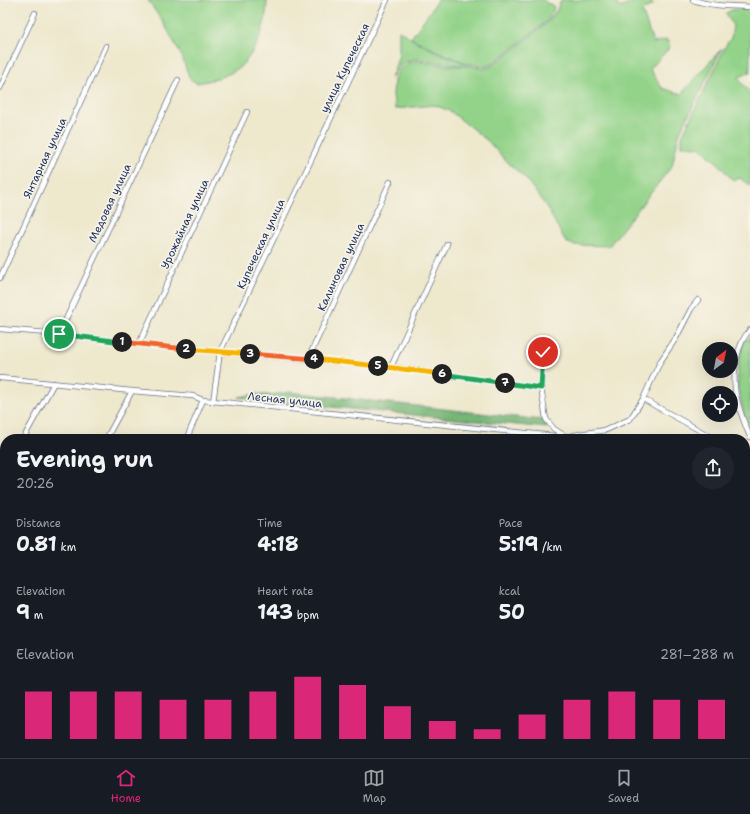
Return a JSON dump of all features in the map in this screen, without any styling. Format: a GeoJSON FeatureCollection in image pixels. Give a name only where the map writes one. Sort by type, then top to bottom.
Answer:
{"type":"FeatureCollection","features":[{"type":"Feature","properties":{"kind":"street","name":"улица Купеческая"},"geometry":{"type":"LineString","coordinates":[[319,143],[387,0]]}},
{"type":"Feature","properties":{"kind":"street"},"geometry":{"type":"LineString","coordinates":[[693,0],[727,6],[750,7]]}},
{"type":"Feature","properties":{"kind":"street"},"geometry":{"type":"LineString","coordinates":[[0,88],[34,13]]}},
{"type":"Feature","properties":{"kind":"street","name":"Янтарная улица"},"geometry":{"type":"LineString","coordinates":[[0,278],[106,46]]}},
{"type":"Feature","properties":{"kind":"street","name":"Медовая улица"},"geometry":{"type":"LineString","coordinates":[[59,334],[178,80]]}},
{"type":"Feature","properties":{"kind":"street","name":"Урожайная улица"},"geometry":{"type":"LineString","coordinates":[[139,344],[247,112]]}},
{"type":"Feature","properties":{"kind":"street","name":"Купеческая улица"},"geometry":{"type":"LineString","coordinates":[[213,402],[220,352],[319,143]]}},
{"type":"Feature","properties":{"kind":"street","name":"Калиновая улица"},"geometry":{"type":"LineString","coordinates":[[308,359],[390,182]]}},
{"type":"Feature","properties":{"kind":"street"},"geometry":{"type":"LineString","coordinates":[[391,367],[447,244]]}},
{"type":"Feature","properties":{"kind":"street","name":"Лесная улица"},"geometry":{"type":"LineString","coordinates":[[581,434],[606,430],[630,419],[643,398],[660,362],[676,338],[691,309],[698,300]]}},
{"type":"Feature","properties":{"kind":"street"},"geometry":{"type":"LineString","coordinates":[[0,329],[220,352],[391,367],[541,388]]}},
{"type":"Feature","properties":{"kind":"street"},"geometry":{"type":"LineString","coordinates":[[749,434],[741,415],[735,390],[736,361],[742,341],[750,330]]}},
{"type":"Feature","properties":{"kind":"street"},"geometry":{"type":"LineString","coordinates":[[543,352],[541,388],[546,418],[554,429],[561,434]]}},
{"type":"Feature","properties":{"kind":"street","name":"Лесная улица"},"geometry":{"type":"LineString","coordinates":[[0,378],[193,396],[213,402],[527,434]]}},
{"type":"Feature","properties":{"kind":"street"},"geometry":{"type":"LineString","coordinates":[[26,434],[54,383]]}},
{"type":"Feature","properties":{"kind":"street"},"geometry":{"type":"LineString","coordinates":[[109,434],[132,391]]}},
{"type":"Feature","properties":{"kind":"street"},"geometry":{"type":"LineString","coordinates":[[643,398],[706,434]]}},
{"type":"Feature","properties":{"kind":"street"},"geometry":{"type":"LineString","coordinates":[[188,433],[203,400]]}},
{"type":"Feature","properties":{"kind":"green space"},"geometry":{"type":"Polygon","coordinates":[[[148,0],[267,0],[267,9],[260,36],[246,61],[230,73],[197,83],[190,79],[181,55],[166,27],[148,0]]]}},
{"type":"Feature","properties":{"kind":"green space"},"geometry":{"type":"Polygon","coordinates":[[[437,0],[544,0],[554,6],[553,11],[546,22],[491,65],[484,67],[472,64],[459,65],[417,59],[408,61],[401,65],[391,79],[399,55],[399,30],[412,39],[438,53],[466,63],[411,38],[437,0]]]}},
{"type":"Feature","properties":{"kind":"green space"},"geometry":{"type":"Polygon","coordinates":[[[561,0],[614,0],[620,8],[637,0],[650,0],[653,5],[642,10],[653,43],[667,40],[670,47],[650,69],[662,88],[681,94],[722,48],[679,134],[672,166],[609,246],[573,245],[566,242],[546,206],[526,179],[506,161],[488,141],[450,111],[434,105],[395,109],[393,95],[394,80],[399,70],[409,62],[418,61],[447,66],[472,66],[483,69],[491,67],[547,23],[556,12],[561,0]]]}},
{"type":"Feature","properties":{"kind":"green space"},"geometry":{"type":"Polygon","coordinates":[[[742,9],[750,12],[750,72],[738,78],[750,93],[750,186],[740,178],[733,181],[719,164],[699,147],[682,146],[682,136],[726,45],[731,38],[733,26],[726,13],[732,10],[742,9]]]}},
{"type":"Feature","properties":{"kind":"green space"},"geometry":{"type":"Polygon","coordinates":[[[750,336],[750,430],[744,414],[738,388],[738,362],[744,342],[750,336]]]}},
{"type":"Feature","properties":{"kind":"green space"},"geometry":{"type":"Polygon","coordinates":[[[290,392],[543,420],[547,425],[547,428],[239,397],[255,394],[270,395],[290,392]]]}},
{"type":"Feature","properties":{"kind":"route"},"geometry":{"type":"LineString","coordinates":[[59,334],[139,344],[391,367],[541,388],[543,352]]}}]}
